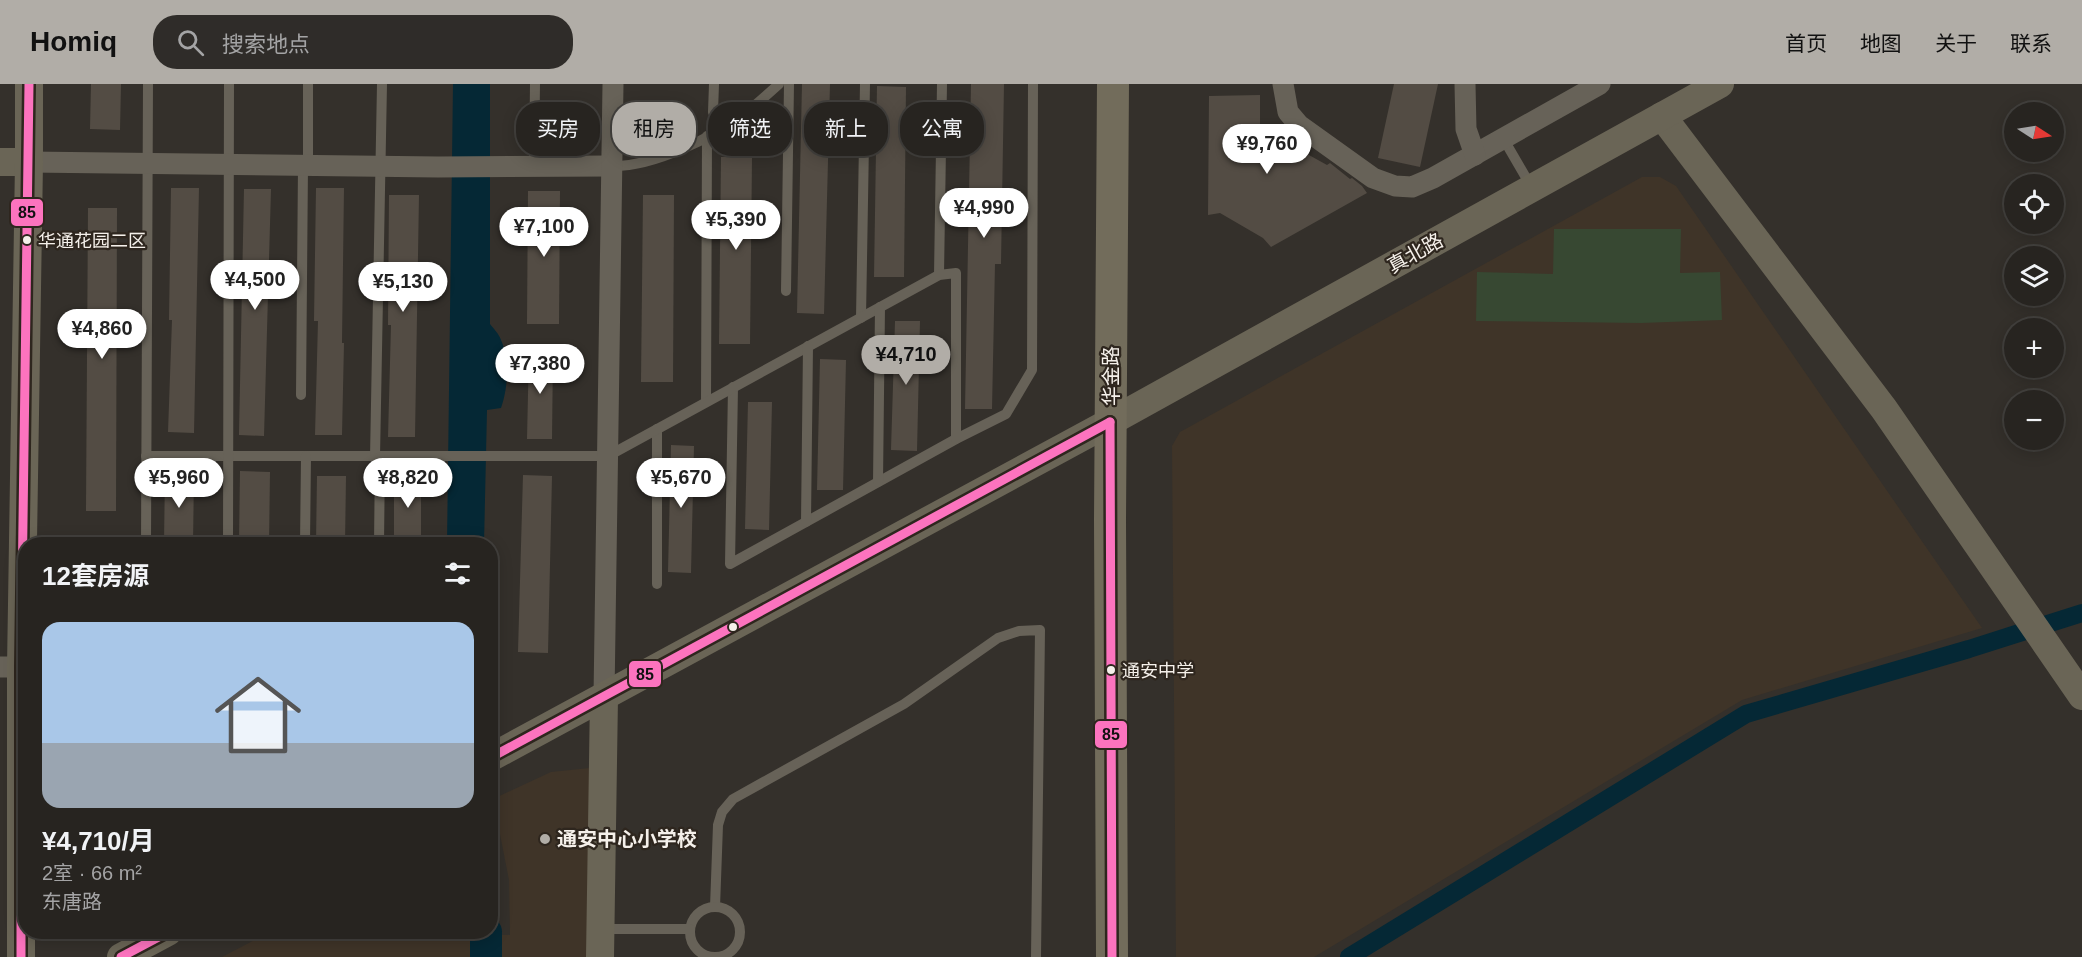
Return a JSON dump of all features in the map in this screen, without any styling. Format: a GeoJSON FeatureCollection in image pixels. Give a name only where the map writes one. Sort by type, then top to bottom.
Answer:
{"type":"FeatureCollection","features":[{"type":"Feature","properties":{"kind":"main road","name":"华金路"},"geometry":{"type":"LineString","coordinates":[[1112,957],[1110,422],[1113,84]]}},
{"type":"Feature","properties":{"kind":"street"},"geometry":{"type":"LineString","coordinates":[[18,870],[11,667],[29,162],[29,84]]}},
{"type":"Feature","properties":{"kind":"street"},"geometry":{"type":"LineString","coordinates":[[600,957],[613,84]]}},
{"type":"Feature","properties":{"kind":"street"},"geometry":{"type":"LineString","coordinates":[[1283,84],[1288,112],[1299,125],[1373,178],[1395,186],[1412,187],[1475,155],[1600,84]]}},
{"type":"Feature","properties":{"kind":"street"},"geometry":{"type":"LineString","coordinates":[[1465,84],[1466,129],[1475,155]]}},
{"type":"Feature","properties":{"kind":"street","name":"真北路"},"geometry":{"type":"LineString","coordinates":[[498,754],[1110,422],[1720,84]]}},
{"type":"Feature","properties":{"kind":"street"},"geometry":{"type":"LineString","coordinates":[[1662,116],[1884,409],[2082,696]]}},
{"type":"Feature","properties":{"kind":"street"},"geometry":{"type":"LineString","coordinates":[[0,162],[612,166]]}},
{"type":"Feature","properties":{"kind":"street"},"geometry":{"type":"LineString","coordinates":[[20,939],[21,957]]}},
{"type":"Feature","properties":{"kind":"street"},"geometry":{"type":"LineString","coordinates":[[121,957],[155,939]]}},
{"type":"Feature","properties":{"kind":"lane"},"geometry":{"type":"LineString","coordinates":[[146,537],[148,84]]}},
{"type":"Feature","properties":{"kind":"lane"},"geometry":{"type":"LineString","coordinates":[[228,537],[229,84]]}},
{"type":"Feature","properties":{"kind":"lane"},"geometry":{"type":"LineString","coordinates":[[301,395],[308,84]]}},
{"type":"Feature","properties":{"kind":"lane"},"geometry":{"type":"LineString","coordinates":[[379,537],[382,84]]}},
{"type":"Feature","properties":{"kind":"lane"},"geometry":{"type":"LineString","coordinates":[[534,166],[535,84]]}},
{"type":"Feature","properties":{"kind":"lane"},"geometry":{"type":"LineString","coordinates":[[713,102],[714,84]]}},
{"type":"Feature","properties":{"kind":"lane"},"geometry":{"type":"LineString","coordinates":[[758,102],[779,84]]}},
{"type":"Feature","properties":{"kind":"lane"},"geometry":{"type":"LineString","coordinates":[[786,291],[789,84]]}},
{"type":"Feature","properties":{"kind":"lane"},"geometry":{"type":"LineString","coordinates":[[861,318],[865,84]]}},
{"type":"Feature","properties":{"kind":"lane"},"geometry":{"type":"LineString","coordinates":[[939,274],[942,84]]}},
{"type":"Feature","properties":{"kind":"lane"},"geometry":{"type":"LineString","coordinates":[[733,387],[730,564],[956,439],[1006,414],[1032,370],[1033,84]]}},
{"type":"Feature","properties":{"kind":"lane"},"geometry":{"type":"LineString","coordinates":[[612,166],[630,166],[662,157],[707,136],[706,402]]}},
{"type":"Feature","properties":{"kind":"lane"},"geometry":{"type":"LineString","coordinates":[[1503,138],[1532,188]]}},
{"type":"Feature","properties":{"kind":"lane"},"geometry":{"type":"LineString","coordinates":[[146,456],[608,456],[939,274],[956,273],[956,439]]}},
{"type":"Feature","properties":{"kind":"lane"},"geometry":{"type":"LineString","coordinates":[[878,482],[880,307]]}},
{"type":"Feature","properties":{"kind":"lane"},"geometry":{"type":"LineString","coordinates":[[806,522],[808,346]]}},
{"type":"Feature","properties":{"kind":"lane"},"geometry":{"type":"LineString","coordinates":[[657,429],[657,584]]}},
{"type":"Feature","properties":{"kind":"lane"},"geometry":{"type":"LineString","coordinates":[[305,537],[306,456]]}},
{"type":"Feature","properties":{"kind":"lane"},"geometry":{"type":"LineString","coordinates":[[715,907],[718,825],[722,812],[733,799],[904,704],[998,638],[1019,631],[1040,630],[1036,957]]}},
{"type":"Feature","properties":{"kind":"lane"},"geometry":{"type":"LineString","coordinates":[[715,907],[724,908],[731,913],[737,920],[739,928],[736,944],[731,951],[717,957],[701,952],[694,946],[690,937],[690,928],[698,913],[715,907]]}},
{"type":"Feature","properties":{"kind":"lane"},"geometry":{"type":"LineString","coordinates":[[601,929],[690,928]]}},
{"type":"Feature","properties":{"kind":"shaded area","name":"通安中学"},"geometry":{"type":"Polygon","coordinates":[[[1642,177],[1660,177],[1676,186],[1982,628],[1742,700],[1314,957],[1176,957],[1172,446],[1180,432],[1642,177]]]}},
{"type":"Feature","properties":{"kind":"shaded area","name":"通安中心小学校"},"geometry":{"type":"Polygon","coordinates":[[[590,768],[587,957],[222,957],[257,939],[498,939],[498,935],[510,935],[509,880],[498,824],[498,797],[551,772],[590,768]]]}},
{"type":"Feature","properties":{"kind":"green space"},"geometry":{"type":"Polygon","coordinates":[[[1554,229],[1681,229],[1680,273],[1720,272],[1722,320],[1641,323],[1476,321],[1477,272],[1553,274],[1554,229]]]}},
{"type":"Feature","properties":{"kind":"water"},"geometry":{"type":"Polygon","coordinates":[[[453,84],[490,84],[490,324],[504,348],[507,374],[501,408],[487,410],[484,537],[447,537],[453,84]]]}},
{"type":"Feature","properties":{"kind":"building"},"geometry":{"type":"Polygon","coordinates":[[[91,84],[121,84],[120,130],[90,129],[91,84]]]}},
{"type":"Feature","properties":{"kind":"building"},"geometry":{"type":"Polygon","coordinates":[[[802,84],[830,84],[830,102],[804,102],[804,156],[828,156],[824,314],[797,313],[802,84]]]}},
{"type":"Feature","properties":{"kind":"building"},"geometry":{"type":"Polygon","coordinates":[[[971,84],[1004,84],[1001,264],[995,264],[992,409],[965,409],[970,156],[984,156],[984,102],[971,102],[971,84]]]}},
{"type":"Feature","properties":{"kind":"building"},"geometry":{"type":"Polygon","coordinates":[[[1394,84],[1438,84],[1420,167],[1378,158],[1394,84]]]}},
{"type":"Feature","properties":{"kind":"building"},"geometry":{"type":"Polygon","coordinates":[[[877,86],[906,87],[906,102],[900,102],[900,156],[905,156],[904,277],[874,277],[876,156],[888,156],[888,102],[877,102],[877,86]]]}},
{"type":"Feature","properties":{"kind":"building"},"geometry":{"type":"Polygon","coordinates":[[[1260,95],[1260,128],[1327,165],[1330,163],[1362,186],[1367,193],[1271,247],[1263,238],[1220,213],[1208,215],[1209,96],[1260,95]]]}},
{"type":"Feature","properties":{"kind":"building"},"geometry":{"type":"Polygon","coordinates":[[[721,157],[752,157],[750,344],[719,344],[721,157]]]}},
{"type":"Feature","properties":{"kind":"building"},"geometry":{"type":"Polygon","coordinates":[[[171,188],[199,188],[194,433],[168,432],[172,320],[169,320],[171,188]]]}},
{"type":"Feature","properties":{"kind":"building"},"geometry":{"type":"Polygon","coordinates":[[[316,188],[344,188],[342,435],[315,435],[318,321],[314,321],[316,188]]]}},
{"type":"Feature","properties":{"kind":"building"},"geometry":{"type":"Polygon","coordinates":[[[244,189],[271,189],[264,436],[239,435],[244,189]]]}},
{"type":"Feature","properties":{"kind":"building"},"geometry":{"type":"Polygon","coordinates":[[[528,191],[560,191],[559,324],[527,324],[528,191]]]}},
{"type":"Feature","properties":{"kind":"building"},"geometry":{"type":"Polygon","coordinates":[[[389,195],[419,195],[415,437],[388,437],[391,325],[388,325],[389,195]]]}},
{"type":"Feature","properties":{"kind":"building"},"geometry":{"type":"Polygon","coordinates":[[[643,195],[674,195],[673,382],[641,382],[643,195]]]}},
{"type":"Feature","properties":{"kind":"building"},"geometry":{"type":"Polygon","coordinates":[[[88,208],[117,208],[116,511],[86,511],[88,208]]]}},
{"type":"Feature","properties":{"kind":"building"},"geometry":{"type":"Polygon","coordinates":[[[895,321],[920,321],[917,451],[891,450],[895,321]]]}},
{"type":"Feature","properties":{"kind":"building"},"geometry":{"type":"Polygon","coordinates":[[[529,350],[553,351],[552,439],[527,439],[529,350]]]}},
{"type":"Feature","properties":{"kind":"building"},"geometry":{"type":"Polygon","coordinates":[[[820,359],[846,360],[843,490],[817,490],[820,359]]]}},
{"type":"Feature","properties":{"kind":"building"},"geometry":{"type":"Polygon","coordinates":[[[748,402],[772,402],[769,530],[745,529],[748,402]]]}},
{"type":"Feature","properties":{"kind":"building"},"geometry":{"type":"Polygon","coordinates":[[[671,445],[694,446],[691,573],[668,572],[671,445]]]}},
{"type":"Feature","properties":{"kind":"building"},"geometry":{"type":"Polygon","coordinates":[[[240,471],[270,472],[269,537],[239,537],[240,471]]]}},
{"type":"Feature","properties":{"kind":"building"},"geometry":{"type":"Polygon","coordinates":[[[165,473],[194,474],[193,537],[164,537],[165,473]]]}},
{"type":"Feature","properties":{"kind":"building"},"geometry":{"type":"Polygon","coordinates":[[[394,474],[421,474],[421,537],[394,537],[394,474]]]}},
{"type":"Feature","properties":{"kind":"building"},"geometry":{"type":"Polygon","coordinates":[[[523,475],[552,476],[548,653],[518,652],[523,475]]]}},
{"type":"Feature","properties":{"kind":"building"},"geometry":{"type":"Polygon","coordinates":[[[317,476],[346,476],[345,537],[316,537],[317,476]]]}},
{"type":"Feature","properties":{"kind":"waterway"},"geometry":{"type":"LineString","coordinates":[[1349,957],[1746,714],[1969,649],[2082,613]]}},
{"type":"Feature","properties":{"kind":"waterway"},"geometry":{"type":"LineString","coordinates":[[486,939],[486,957]]}},
{"type":"Feature","properties":{"kind":"transit line","name":"85"},"geometry":{"type":"LineString","coordinates":[[23,537],[29,84]]}},
{"type":"Feature","properties":{"kind":"transit line","name":"85"},"geometry":{"type":"LineString","coordinates":[[1110,422],[1112,957]]}},
{"type":"Feature","properties":{"kind":"transit line","name":"85"},"geometry":{"type":"LineString","coordinates":[[498,754],[1110,422]]}},
{"type":"Feature","properties":{"kind":"transit line","name":"85"},"geometry":{"type":"LineString","coordinates":[[21,939],[21,957]]}},
{"type":"Feature","properties":{"kind":"transit line","name":"85"},"geometry":{"type":"LineString","coordinates":[[121,957],[155,939]]}},
{"type":"Feature","properties":{"kind":"place","name":"华通花园二区"},"geometry":{"type":"Point","coordinates":[27,240]}},
{"type":"Feature","properties":{"kind":"place","name":"通安中学"},"geometry":{"type":"Point","coordinates":[1111,670]}},
{"type":"Feature","properties":{"kind":"place","name":"通安中心小学校"},"geometry":{"type":"Point","coordinates":[545,839]}}]}
